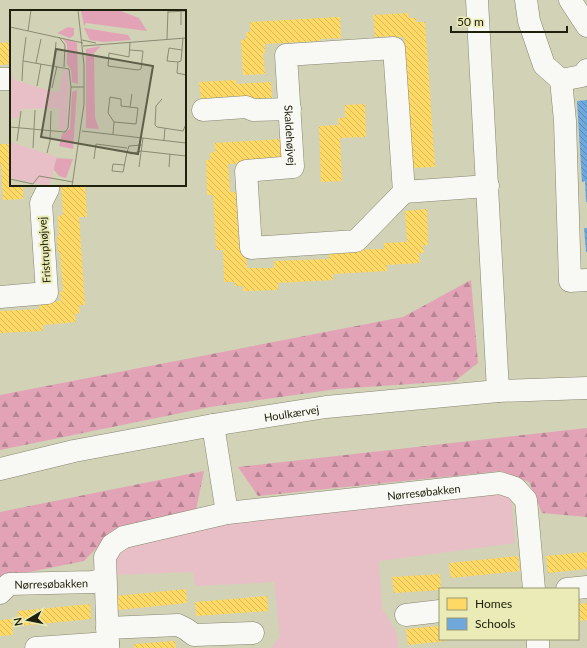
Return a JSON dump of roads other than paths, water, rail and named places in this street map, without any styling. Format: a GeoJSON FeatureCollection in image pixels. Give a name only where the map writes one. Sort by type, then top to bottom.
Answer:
{"type":"FeatureCollection","features":[{"type":"Feature","properties":{"kind":"street"},"geometry":{"type":"LineString","coordinates":[[477,0],[498,391]]}},
{"type":"Feature","properties":{"kind":"street"},"geometry":{"type":"LineString","coordinates":[[526,0],[529,21],[544,65],[561,80],[570,281],[587,280]]}},
{"type":"Feature","properties":{"kind":"street"},"geometry":{"type":"LineString","coordinates":[[570,0],[587,26]]}},
{"type":"Feature","properties":{"kind":"street","name":"Skaldehøjvej"},"geometry":{"type":"LineString","coordinates":[[394,48],[404,192],[356,241],[251,248],[246,171],[294,167],[286,55],[394,48]]}},
{"type":"Feature","properties":{"kind":"street"},"geometry":{"type":"LineString","coordinates":[[561,80],[585,74]]}},
{"type":"Feature","properties":{"kind":"street"},"geometry":{"type":"LineString","coordinates":[[0,79],[10,78]]}},
{"type":"Feature","properties":{"kind":"street"},"geometry":{"type":"LineString","coordinates":[[204,110],[246,107],[253,110],[290,109]]}},
{"type":"Feature","properties":{"kind":"street","name":"Fristruphøjvej"},"geometry":{"type":"LineString","coordinates":[[0,297],[47,293],[41,203],[48,186]]}},
{"type":"Feature","properties":{"kind":"street"},"geometry":{"type":"LineString","coordinates":[[404,192],[488,186]]}},
{"type":"Feature","properties":{"kind":"street","name":"Houlkærvej"},"geometry":{"type":"LineString","coordinates":[[0,469],[74,451],[214,425],[326,408],[498,391],[587,388]]}},
{"type":"Feature","properties":{"kind":"street"},"geometry":{"type":"LineString","coordinates":[[214,425],[227,513]]}},
{"type":"Feature","properties":{"kind":"street","name":"Nørresøbakken"},"geometry":{"type":"LineString","coordinates":[[107,640],[105,557],[112,545],[124,537],[227,513],[500,483],[515,488],[526,500],[534,588]]}},
{"type":"Feature","properties":{"kind":"street","name":"Nørresøbakken"},"geometry":{"type":"LineString","coordinates":[[0,593],[10,584],[93,582],[105,579]]}},
{"type":"Feature","properties":{"kind":"street"},"geometry":{"type":"LineString","coordinates":[[406,615],[439,612]]}},
{"type":"Feature","properties":{"kind":"street"},"geometry":{"type":"LineString","coordinates":[[36,648],[107,640],[178,625],[194,635],[253,633]]}}]}
